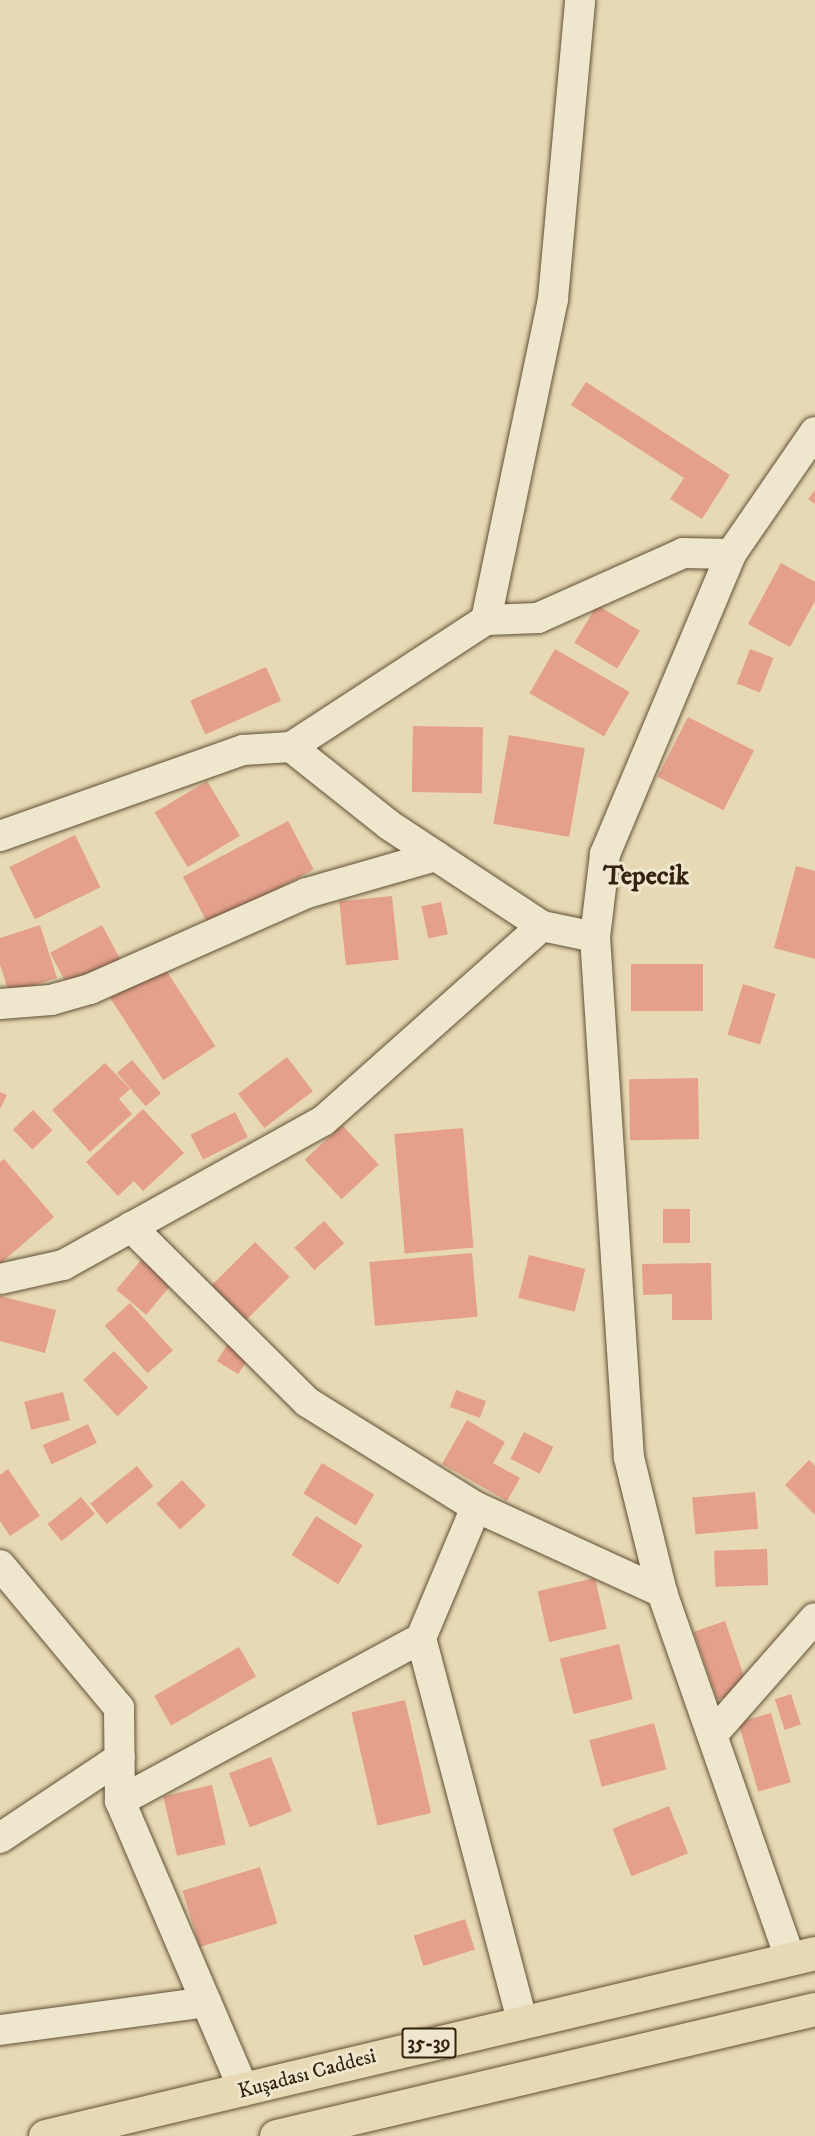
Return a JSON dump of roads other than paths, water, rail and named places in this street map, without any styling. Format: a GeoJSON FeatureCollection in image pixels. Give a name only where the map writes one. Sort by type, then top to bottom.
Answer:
{"type":"FeatureCollection","features":[{"type":"Feature","properties":{"kind":"main road","name":"Kuşadası Caddesi"},"geometry":{"type":"LineString","coordinates":[[45,2136],[244,2091],[522,2021],[802,1956]]}},
{"type":"Feature","properties":{"kind":"main road","name":"35-39"},"geometry":{"type":"LineString","coordinates":[[276,2136],[815,2009]]}},
{"type":"Feature","properties":{"kind":"street"},"geometry":{"type":"LineString","coordinates":[[486,620],[553,299],[580,0]]}},
{"type":"Feature","properties":{"kind":"street"},"geometry":{"type":"LineString","coordinates":[[802,1956],[713,1734],[662,1592],[628,1458],[595,937],[605,854],[731,554],[815,432]]}},
{"type":"Feature","properties":{"kind":"street"},"geometry":{"type":"LineString","coordinates":[[0,836],[243,750],[291,747],[486,620],[538,618],[683,553],[731,554]]}},
{"type":"Feature","properties":{"kind":"street"},"geometry":{"type":"LineString","coordinates":[[291,747],[436,856],[542,926],[595,937]]}},
{"type":"Feature","properties":{"kind":"street"},"geometry":{"type":"LineString","coordinates":[[0,1004],[51,1000],[90,989],[307,894],[436,856]]}},
{"type":"Feature","properties":{"kind":"street"},"geometry":{"type":"LineString","coordinates":[[0,1280],[63,1265],[323,1121],[542,926]]}},
{"type":"Feature","properties":{"kind":"street"},"geometry":{"type":"LineString","coordinates":[[131,1227],[308,1402],[476,1507],[662,1592]]}},
{"type":"Feature","properties":{"kind":"street"},"geometry":{"type":"LineString","coordinates":[[476,1507],[421,1638],[522,2021]]}},
{"type":"Feature","properties":{"kind":"street"},"geometry":{"type":"LineString","coordinates":[[0,1564],[119,1708],[120,1801],[244,2091]]}},
{"type":"Feature","properties":{"kind":"street"},"geometry":{"type":"LineString","coordinates":[[713,1734],[815,1617]]}},
{"type":"Feature","properties":{"kind":"street"},"geometry":{"type":"LineString","coordinates":[[120,1801],[421,1638]]}},
{"type":"Feature","properties":{"kind":"street"},"geometry":{"type":"LineString","coordinates":[[0,1838],[120,1758]]}},
{"type":"Feature","properties":{"kind":"street"},"geometry":{"type":"LineString","coordinates":[[0,2030],[206,2002]]}},
{"type":"Feature","properties":{"kind":"district","name":"Tepecik"},"geometry":{"type":"Point","coordinates":[646,877]}}]}
